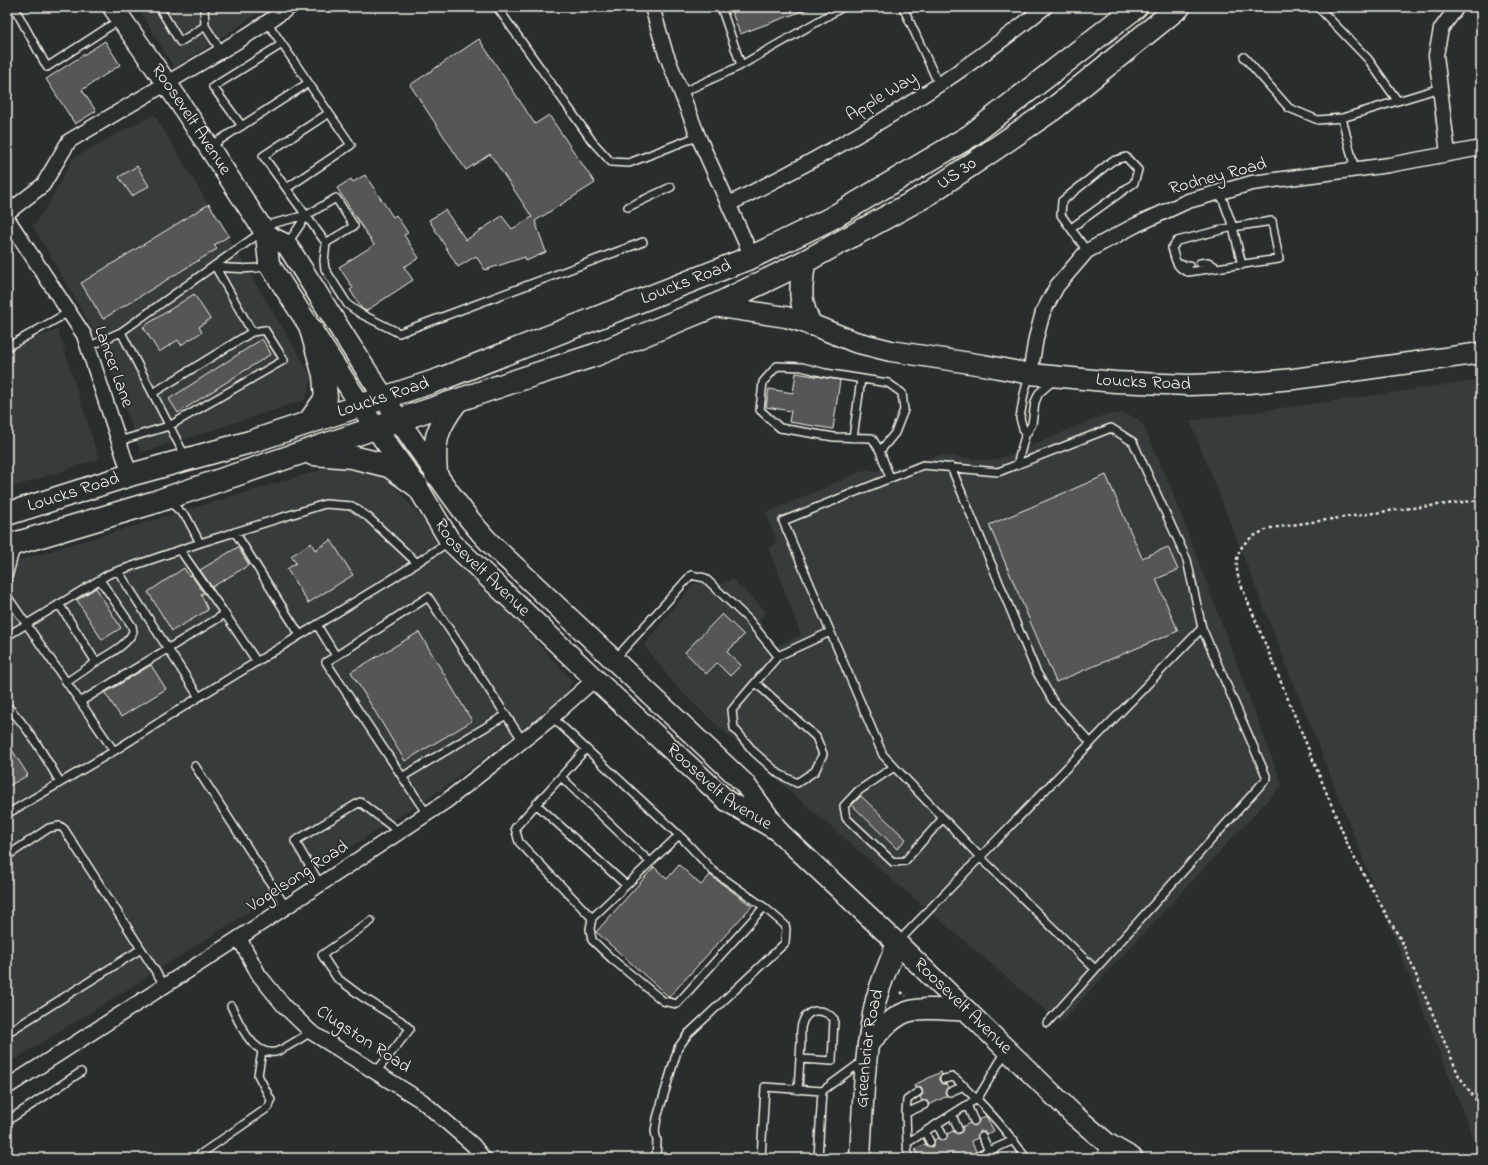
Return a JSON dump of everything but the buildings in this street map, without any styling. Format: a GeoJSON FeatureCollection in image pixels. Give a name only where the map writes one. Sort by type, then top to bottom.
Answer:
{"type":"FeatureCollection","features":[{"type":"Feature","properties":{"kind":"highway","name":"US 30"},"geometry":{"type":"LineString","coordinates":[[752,257],[830,219],[970,136],[1136,7]]}},
{"type":"Feature","properties":{"kind":"highway","name":"US 30"},"geometry":{"type":"LineString","coordinates":[[714,306],[804,262],[925,196],[1046,114],[1179,7]]}},
{"type":"Feature","properties":{"kind":"highway","name":"Loucks Road"},"geometry":{"type":"LineString","coordinates":[[7,514],[130,475],[250,442],[441,379],[752,257]]}},
{"type":"Feature","properties":{"kind":"highway"},"geometry":{"type":"LineString","coordinates":[[804,262],[801,291],[804,311],[810,324]]}},
{"type":"Feature","properties":{"kind":"highway","name":"Loucks Road"},"geometry":{"type":"LineString","coordinates":[[13,544],[167,498],[595,355],[714,306]]}},
{"type":"Feature","properties":{"kind":"highway"},"geometry":{"type":"LineString","coordinates":[[309,422],[326,398],[324,375],[311,329]]}},
{"type":"Feature","properties":{"kind":"highway"},"geometry":{"type":"LineString","coordinates":[[436,474],[434,453],[438,432],[443,420],[457,401]]}},
{"type":"Feature","properties":{"kind":"highway"},"geometry":{"type":"LineString","coordinates":[[304,453],[352,457],[389,466],[417,486]]}},
{"type":"Feature","properties":{"kind":"main road","name":"Roosevelt Avenue"},"geometry":{"type":"LineString","coordinates":[[118,11],[264,231],[269,264],[376,429],[417,486],[450,541],[595,679],[727,801],[780,833]]}},
{"type":"Feature","properties":{"kind":"main road"},"geometry":{"type":"LineString","coordinates":[[264,231],[286,244]]}},
{"type":"Feature","properties":{"kind":"main road","name":"Roosevelt Avenue"},"geometry":{"type":"LineString","coordinates":[[286,244],[399,421],[468,518],[489,542],[744,782],[780,833],[1007,1049],[1074,1115],[1104,1151],[1132,1158]]}},
{"type":"Feature","properties":{"kind":"main road","name":"Loucks Road"},"geometry":{"type":"LineString","coordinates":[[714,306],[786,317],[810,324],[855,342],[891,351],[983,365],[1030,374],[1115,382],[1189,384],[1248,383],[1294,380],[1481,353]]}},
{"type":"Feature","properties":{"kind":"main road"},"geometry":{"type":"LineString","coordinates":[[595,679],[603,674],[619,681],[698,753],[726,765]]}},
{"type":"Feature","properties":{"kind":"main road","name":"Greenbriar Road"},"geometry":{"type":"LineString","coordinates":[[860,1158],[867,1052],[877,998],[897,943]]}},
{"type":"Feature","properties":{"kind":"main road"},"geometry":{"type":"LineString","coordinates":[[867,1052],[891,1022],[900,1014],[910,1010],[923,1009],[967,1011]]}},
{"type":"Feature","properties":{"kind":"street"},"geometry":{"type":"LineString","coordinates":[[7,213],[43,185],[68,141],[166,84],[290,7]]}},
{"type":"Feature","properties":{"kind":"street"},"geometry":{"type":"LineString","coordinates":[[652,7],[665,51],[698,136],[752,257]]}},
{"type":"Feature","properties":{"kind":"street","name":"Apple Way"},"geometry":{"type":"LineString","coordinates":[[729,204],[841,145],[939,85],[990,50],[1045,7]]}},
{"type":"Feature","properties":{"kind":"street"},"geometry":{"type":"LineString","coordinates":[[1448,154],[1436,54],[1441,29],[1457,7]]}},
{"type":"Feature","properties":{"kind":"street","name":"Rodney Road"},"geometry":{"type":"LineString","coordinates":[[1030,374],[1036,338],[1043,312],[1057,286],[1087,251],[1136,225],[1188,201],[1252,183],[1389,165],[1481,148]]}},
{"type":"Feature","properties":{"kind":"street","name":"Lancer Lane"},"geometry":{"type":"LineString","coordinates":[[7,218],[84,335],[130,475]]}},
{"type":"Feature","properties":{"kind":"street","name":"Vogelsong Road"},"geometry":{"type":"LineString","coordinates":[[7,1087],[239,938],[446,802],[523,741],[595,679]]}},
{"type":"Feature","properties":{"kind":"street","name":"Clugston Road"},"geometry":{"type":"LineString","coordinates":[[239,938],[259,975],[284,1006],[311,1032],[422,1100],[473,1145],[483,1158]]}},
{"type":"Feature","properties":{"kind":"lane"},"geometry":{"type":"LineString","coordinates":[[14,7],[47,67],[118,11]]}},
{"type":"Feature","properties":{"kind":"lane"},"geometry":{"type":"LineString","coordinates":[[159,7],[180,42],[205,26]]}},
{"type":"Feature","properties":{"kind":"lane"},"geometry":{"type":"LineString","coordinates":[[204,7],[205,26],[220,51]]}},
{"type":"Feature","properties":{"kind":"lane"},"geometry":{"type":"LineString","coordinates":[[497,7],[592,141],[610,162],[629,162],[698,136]]}},
{"type":"Feature","properties":{"kind":"lane"},"geometry":{"type":"LineString","coordinates":[[721,7],[741,65]]}},
{"type":"Feature","properties":{"kind":"lane"},"geometry":{"type":"LineString","coordinates":[[681,93],[741,65],[842,7]]}},
{"type":"Feature","properties":{"kind":"lane"},"geometry":{"type":"LineString","coordinates":[[903,7],[939,85]]}},
{"type":"Feature","properties":{"kind":"lane"},"geometry":{"type":"LineString","coordinates":[[1318,7],[1368,59],[1397,100]]}},
{"type":"Feature","properties":{"kind":"lane"},"geometry":{"type":"LineString","coordinates":[[267,22],[351,145],[287,188]]}},
{"type":"Feature","properties":{"kind":"lane"},"geometry":{"type":"LineString","coordinates":[[242,126],[213,86],[282,44]]}},
{"type":"Feature","properties":{"kind":"lane"},"geometry":{"type":"LineString","coordinates":[[1244,57],[1289,108],[1318,120],[1342,118],[1440,88]]}},
{"type":"Feature","properties":{"kind":"lane"},"geometry":{"type":"LineString","coordinates":[[209,147],[308,83]]}},
{"type":"Feature","properties":{"kind":"lane"},"geometry":{"type":"LineString","coordinates":[[329,113],[263,156],[326,243],[324,261],[325,269],[348,305],[361,314],[399,333],[643,242]]}},
{"type":"Feature","properties":{"kind":"lane"},"geometry":{"type":"LineString","coordinates":[[1342,118],[1355,170]]}},
{"type":"Feature","properties":{"kind":"lane"},"geometry":{"type":"LineString","coordinates":[[1071,228],[1134,183],[1138,170],[1126,157],[1112,161],[1062,201],[1060,215],[1087,251]]}},
{"type":"Feature","properties":{"kind":"lane"},"geometry":{"type":"LineString","coordinates":[[628,207],[671,187]]}},
{"type":"Feature","properties":{"kind":"lane"},"geometry":{"type":"LineString","coordinates":[[1220,192],[1233,227],[1242,265]]}},
{"type":"Feature","properties":{"kind":"lane"},"geometry":{"type":"LineString","coordinates":[[88,347],[121,332],[264,231],[307,215],[336,198],[354,226],[326,243]]}},
{"type":"Feature","properties":{"kind":"lane"},"geometry":{"type":"LineString","coordinates":[[286,244],[307,215]]}},
{"type":"Feature","properties":{"kind":"lane"},"geometry":{"type":"LineString","coordinates":[[1272,221],[1279,259],[1188,272],[1183,271],[1178,266],[1172,248],[1177,242],[1233,227],[1272,221]]}},
{"type":"Feature","properties":{"kind":"lane"},"geometry":{"type":"LineString","coordinates":[[1200,263],[1208,262],[1217,268]]}},
{"type":"Feature","properties":{"kind":"lane"},"geometry":{"type":"LineString","coordinates":[[1177,263],[1185,266],[1189,265]]}},
{"type":"Feature","properties":{"kind":"lane"},"geometry":{"type":"LineString","coordinates":[[215,267],[238,269],[265,267],[269,264]]}},
{"type":"Feature","properties":{"kind":"lane"},"geometry":{"type":"LineString","coordinates":[[215,267],[252,332]]}},
{"type":"Feature","properties":{"kind":"lane"},"geometry":{"type":"LineString","coordinates":[[7,347],[69,312]]}},
{"type":"Feature","properties":{"kind":"lane"},"geometry":{"type":"LineString","coordinates":[[119,441],[168,426],[284,360],[265,330],[252,332],[153,393]]}},
{"type":"Feature","properties":{"kind":"lane"},"geometry":{"type":"LineString","coordinates":[[121,332],[153,393],[168,426],[187,460]]}},
{"type":"Feature","properties":{"kind":"lane"},"geometry":{"type":"LineString","coordinates":[[880,452],[895,433],[904,410],[902,393],[888,383],[825,373],[802,367],[777,366],[763,382],[760,410],[780,428],[834,437],[872,438],[880,452],[890,478]]}},
{"type":"Feature","properties":{"kind":"lane"},"geometry":{"type":"LineString","coordinates":[[1025,436],[1020,418],[1024,394],[1030,374]]}},
{"type":"Feature","properties":{"kind":"lane"},"geometry":{"type":"LineString","coordinates":[[1017,465],[1025,436],[1032,424],[1035,402],[1039,393],[1058,376]]}},
{"type":"Feature","properties":{"kind":"lane"},"geometry":{"type":"LineString","coordinates":[[854,438],[861,379]]}},
{"type":"Feature","properties":{"kind":"lane"},"geometry":{"type":"LineString","coordinates":[[1047,1023],[1267,778],[1202,628],[1187,560],[1133,442],[1112,428],[998,472],[923,465],[783,521],[883,755],[980,857],[1095,969]]}},
{"type":"Feature","properties":{"kind":"lane"},"geometry":{"type":"LineString","coordinates":[[951,467],[1036,671],[1052,701],[1091,743]]}},
{"type":"Feature","properties":{"kind":"lane"},"geometry":{"type":"LineString","coordinates":[[167,498],[187,518],[200,543]]}},
{"type":"Feature","properties":{"kind":"lane"},"geometry":{"type":"LineString","coordinates":[[7,636],[109,574],[200,543],[325,504],[352,506],[368,517],[417,563]]}},
{"type":"Feature","properties":{"kind":"lane"},"geometry":{"type":"LineString","coordinates":[[235,532],[300,635]]}},
{"type":"Feature","properties":{"kind":"lane"},"geometry":{"type":"LineString","coordinates":[[7,814],[114,751],[450,541]]}},
{"type":"Feature","properties":{"kind":"lane"},"geometry":{"type":"LineString","coordinates":[[7,581],[14,555],[13,544]]}},
{"type":"Feature","properties":{"kind":"lane"},"geometry":{"type":"LineString","coordinates":[[180,550],[257,662]]}},
{"type":"Feature","properties":{"kind":"lane"},"geometry":{"type":"LineString","coordinates":[[118,571],[199,697]]}},
{"type":"Feature","properties":{"kind":"lane"},"geometry":{"type":"LineString","coordinates":[[614,660],[691,574],[705,578],[748,619],[778,656]]}},
{"type":"Feature","properties":{"kind":"lane"},"geometry":{"type":"LineString","coordinates":[[67,682],[121,646],[130,638],[133,632],[132,626],[100,580]]}},
{"type":"Feature","properties":{"kind":"lane"},"geometry":{"type":"LineString","coordinates":[[7,596],[114,751]]}},
{"type":"Feature","properties":{"kind":"lane"},"geometry":{"type":"LineString","coordinates":[[427,814],[326,662],[428,597],[523,741]]}},
{"type":"Feature","properties":{"kind":"lane"},"geometry":{"type":"LineString","coordinates":[[59,604],[96,662]]}},
{"type":"Feature","properties":{"kind":"lane"},"geometry":{"type":"LineString","coordinates":[[80,702],[224,614]]}},
{"type":"Feature","properties":{"kind":"lane"},"geometry":{"type":"LineString","coordinates":[[317,625],[336,656]]}},
{"type":"Feature","properties":{"kind":"lane"},"geometry":{"type":"LineString","coordinates":[[897,943],[1202,628]]}},
{"type":"Feature","properties":{"kind":"lane"},"geometry":{"type":"LineString","coordinates":[[756,683],[816,737],[823,754],[815,771],[797,783],[779,774],[754,752],[734,728],[732,710],[778,656],[830,632]]}},
{"type":"Feature","properties":{"kind":"lane"},"geometry":{"type":"LineString","coordinates":[[7,706],[19,718],[36,741],[60,782]]}},
{"type":"Feature","properties":{"kind":"lane"},"geometry":{"type":"LineString","coordinates":[[402,777],[506,715]]}},
{"type":"Feature","properties":{"kind":"lane"},"geometry":{"type":"LineString","coordinates":[[552,717],[678,835],[713,871],[764,907],[785,925],[786,929],[785,943],[688,1034],[678,1048],[657,1118],[655,1131],[657,1141],[656,1158]]}},
{"type":"Feature","properties":{"kind":"lane"},"geometry":{"type":"LineString","coordinates":[[586,749],[515,828],[519,842],[592,918]]}},
{"type":"Feature","properties":{"kind":"lane"},"geometry":{"type":"LineString","coordinates":[[194,766],[286,907]]}},
{"type":"Feature","properties":{"kind":"lane"},"geometry":{"type":"LineString","coordinates":[[894,767],[858,790],[844,806],[846,818],[893,862],[905,860],[943,818]]}},
{"type":"Feature","properties":{"kind":"lane"},"geometry":{"type":"LineString","coordinates":[[561,777],[650,862]]}},
{"type":"Feature","properties":{"kind":"lane"},"geometry":{"type":"LineString","coordinates":[[320,884],[295,841],[360,802],[399,832]]}},
{"type":"Feature","properties":{"kind":"lane"},"geometry":{"type":"LineString","coordinates":[[536,804],[626,885]]}},
{"type":"Feature","properties":{"kind":"lane"},"geometry":{"type":"LineString","coordinates":[[7,856],[49,828],[60,826],[64,829],[165,986]]}},
{"type":"Feature","properties":{"kind":"lane"},"geometry":{"type":"LineString","coordinates":[[678,835],[592,918],[590,929],[592,940],[612,959],[663,1001],[676,1004],[764,907]]}},
{"type":"Feature","properties":{"kind":"lane"},"geometry":{"type":"LineString","coordinates":[[371,922],[322,955],[337,978],[361,996],[401,1021],[410,1029],[376,1072]]}},
{"type":"Feature","properties":{"kind":"lane"},"geometry":{"type":"LineString","coordinates":[[7,1033],[141,949]]}},
{"type":"Feature","properties":{"kind":"lane"},"geometry":{"type":"LineString","coordinates":[[231,1006],[247,1036],[262,1051],[276,1052],[311,1032]]}},
{"type":"Feature","properties":{"kind":"lane"},"geometry":{"type":"LineString","coordinates":[[798,1090],[802,1023],[814,1011],[823,1011],[830,1014],[834,1019],[832,1061],[800,1059]]}},
{"type":"Feature","properties":{"kind":"lane"},"geometry":{"type":"LineString","coordinates":[[907,1143],[978,1098],[1007,1049]]}},
{"type":"Feature","properties":{"kind":"lane"},"geometry":{"type":"LineString","coordinates":[[195,1158],[269,1108],[271,1100],[258,1074],[262,1051]]}},
{"type":"Feature","properties":{"kind":"lane"},"geometry":{"type":"LineString","coordinates":[[761,1158],[765,1087],[822,1091],[867,1052]]}},
{"type":"Feature","properties":{"kind":"lane"},"geometry":{"type":"LineString","coordinates":[[7,1121],[81,1072]]}},
{"type":"Feature","properties":{"kind":"lane"},"geometry":{"type":"LineString","coordinates":[[944,1079],[953,1077],[959,1080],[978,1098],[1014,1140],[1026,1158]]}},
{"type":"Feature","properties":{"kind":"lane"},"geometry":{"type":"LineString","coordinates":[[950,1092],[964,1086]]}},
{"type":"Feature","properties":{"kind":"lane"},"geometry":{"type":"LineString","coordinates":[[818,1158],[822,1091]]}},
{"type":"Feature","properties":{"kind":"lane"},"geometry":{"type":"LineString","coordinates":[[908,1158],[906,1113],[907,1100],[918,1092]]}},
{"type":"Feature","properties":{"kind":"lane"},"geometry":{"type":"LineString","coordinates":[[906,1113],[924,1105]]}},
{"type":"Feature","properties":{"kind":"lane"},"geometry":{"type":"LineString","coordinates":[[967,1105],[974,1121]]}},
{"type":"Feature","properties":{"kind":"lane"},"geometry":{"type":"LineString","coordinates":[[952,1115],[958,1129]]}},
{"type":"Feature","properties":{"kind":"lane"},"geometry":{"type":"LineString","coordinates":[[937,1124],[943,1136]]}},
{"type":"Feature","properties":{"kind":"lane"},"geometry":{"type":"LineString","coordinates":[[925,1132],[930,1142]]}},
{"type":"Feature","properties":{"kind":"lane"},"geometry":{"type":"LineString","coordinates":[[982,1136],[989,1151]]}},
{"type":"Feature","properties":{"kind":"lane"},"geometry":{"type":"LineString","coordinates":[[978,1156],[1014,1140]]}},
{"type":"Feature","properties":{"kind":"path"},"geometry":{"type":"LineString","coordinates":[[1481,500],[1395,510],[1271,528],[1255,535],[1238,551],[1236,569],[1239,580],[1350,850],[1402,942],[1459,1076],[1481,1107]]}},
{"type":"Feature","properties":{"kind":"shaded area"},"geometry":{"type":"Polygon","coordinates":[[[138,7],[268,7],[174,68],[138,7]]]}},
{"type":"Feature","properties":{"kind":"shaded area"},"geometry":{"type":"Polygon","coordinates":[[[154,114],[312,377],[305,400],[141,453],[102,345],[33,226],[48,205],[73,158],[154,114]]]}},
{"type":"Feature","properties":{"kind":"shaded area"},"geometry":{"type":"Polygon","coordinates":[[[58,330],[99,459],[7,489],[7,346],[58,330]]]}},
{"type":"Feature","properties":{"kind":"shaded area"},"geometry":{"type":"Polygon","coordinates":[[[1481,380],[1481,1157],[1190,421],[1481,380]]]}},
{"type":"Feature","properties":{"kind":"shaded area"},"geometry":{"type":"Polygon","coordinates":[[[1123,413],[1136,418],[1143,425],[1170,485],[1282,785],[1060,1023],[802,802],[721,729],[678,689],[644,645],[694,583],[721,584],[732,579],[766,611],[760,621],[766,633],[776,646],[801,635],[768,548],[777,543],[766,513],[867,469],[876,471],[899,467],[940,455],[990,461],[1002,458],[1104,415],[1123,413]]]}},
{"type":"Feature","properties":{"kind":"shaded area"},"geometry":{"type":"Polygon","coordinates":[[[337,465],[387,477],[432,530],[572,680],[567,696],[442,789],[114,998],[7,1064],[7,564],[337,465]]]}}]}
